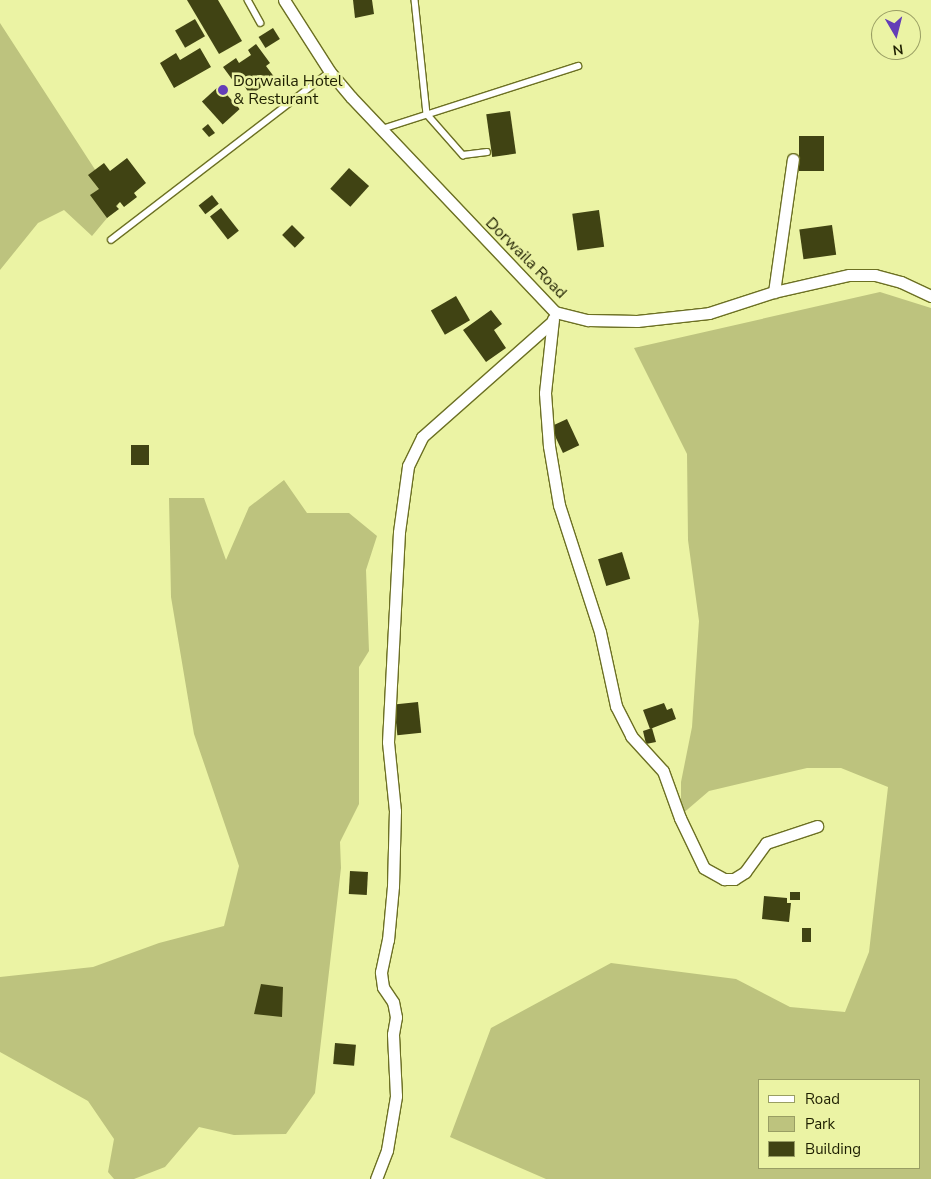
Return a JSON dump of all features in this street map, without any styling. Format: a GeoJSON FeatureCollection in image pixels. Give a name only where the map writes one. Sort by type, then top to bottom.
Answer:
{"type":"FeatureCollection","features":[{"type":"Feature","properties":{"kind":"street","name":"Dorwaila Road"},"geometry":{"type":"LineString","coordinates":[[284,0],[330,72],[380,130],[554,317],[637,321],[709,313],[774,292],[849,275],[875,275],[901,282],[931,296]]}},
{"type":"Feature","properties":{"kind":"street"},"geometry":{"type":"LineString","coordinates":[[774,292],[793,159]]}},
{"type":"Feature","properties":{"kind":"street"},"geometry":{"type":"LineString","coordinates":[[554,317],[545,393],[549,446],[559,505],[600,632],[616,706],[632,736],[663,771],[680,818],[704,868],[724,879],[734,879],[745,872],[766,843],[817,826]]}},
{"type":"Feature","properties":{"kind":"street"},"geometry":{"type":"LineString","coordinates":[[376,1179],[387,1150],[396,1096],[393,1034],[396,1017],[393,1002],[383,987],[380,972],[388,940],[393,886],[395,811],[388,742],[399,532],[408,466],[422,437],[554,317]]}},
{"type":"Feature","properties":{"kind":"lane"},"geometry":{"type":"LineString","coordinates":[[248,0],[261,23]]}},
{"type":"Feature","properties":{"kind":"lane"},"geometry":{"type":"LineString","coordinates":[[415,0],[427,114],[463,155],[487,152]]}},
{"type":"Feature","properties":{"kind":"lane"},"geometry":{"type":"LineString","coordinates":[[380,130],[578,66]]}},
{"type":"Feature","properties":{"kind":"lane"},"geometry":{"type":"LineString","coordinates":[[111,240],[330,72]]}},
{"type":"Feature","properties":{"kind":"green space"},"geometry":{"type":"Polygon","coordinates":[[[0,23],[118,205],[92,236],[64,210],[38,223],[0,270],[0,23]]]}},
{"type":"Feature","properties":{"kind":"green space"},"geometry":{"type":"Polygon","coordinates":[[[880,292],[931,308],[931,1179],[546,1179],[450,1137],[491,1028],[611,963],[736,979],[790,1007],[845,1012],[869,952],[888,787],[841,768],[807,768],[709,791],[681,815],[681,782],[692,727],[699,621],[688,540],[687,454],[634,348],[880,292]]]}},
{"type":"Feature","properties":{"kind":"green space"},"geometry":{"type":"Polygon","coordinates":[[[284,480],[307,513],[349,513],[377,536],[366,570],[369,651],[359,667],[359,804],[340,842],[341,868],[315,1093],[286,1134],[234,1135],[199,1127],[165,1167],[134,1179],[114,1179],[108,1172],[114,1139],[88,1101],[0,1052],[0,977],[93,967],[159,943],[224,926],[239,866],[194,734],[171,597],[169,498],[204,498],[226,560],[249,507],[284,480]]]}},
{"type":"Feature","properties":{"kind":"building"},"geometry":{"type":"Polygon","coordinates":[[[187,0],[218,0],[242,41],[219,54],[187,0]]]}},
{"type":"Feature","properties":{"kind":"building"},"geometry":{"type":"Polygon","coordinates":[[[353,0],[372,0],[374,14],[355,18],[353,0]]]}},
{"type":"Feature","properties":{"kind":"building"},"geometry":{"type":"Polygon","coordinates":[[[195,19],[205,36],[185,48],[175,30],[195,19]]]}},
{"type":"Feature","properties":{"kind":"building"},"geometry":{"type":"Polygon","coordinates":[[[273,28],[280,39],[265,48],[259,37],[273,28]]]}},
{"type":"Feature","properties":{"kind":"building"},"geometry":{"type":"Polygon","coordinates":[[[256,44],[270,63],[266,66],[275,78],[250,95],[242,82],[237,86],[223,67],[236,58],[239,63],[251,55],[248,50],[256,44]]]}},
{"type":"Feature","properties":{"kind":"building"},"geometry":{"type":"Polygon","coordinates":[[[200,48],[211,67],[174,88],[160,63],[176,53],[180,60],[200,48]]]}},
{"type":"Feature","properties":{"kind":"building"},"geometry":{"type":"Polygon","coordinates":[[[219,86],[240,109],[223,124],[202,101],[219,86]]]}},
{"type":"Feature","properties":{"kind":"building"},"geometry":{"type":"Polygon","coordinates":[[[510,111],[516,154],[492,157],[486,114],[510,111]]]}},
{"type":"Feature","properties":{"kind":"building"},"geometry":{"type":"Polygon","coordinates":[[[208,124],[215,133],[209,137],[202,129],[208,124]]]}},
{"type":"Feature","properties":{"kind":"building"},"geometry":{"type":"Polygon","coordinates":[[[799,136],[824,136],[824,171],[799,171],[799,136]]]}},
{"type":"Feature","properties":{"kind":"building"},"geometry":{"type":"Polygon","coordinates":[[[127,158],[146,183],[134,193],[137,197],[124,207],[120,202],[116,206],[119,209],[107,218],[90,195],[99,189],[88,175],[104,163],[110,171],[127,158]]]}},
{"type":"Feature","properties":{"kind":"building"},"geometry":{"type":"Polygon","coordinates":[[[349,168],[369,186],[350,207],[330,189],[349,168]]]}},
{"type":"Feature","properties":{"kind":"building"},"geometry":{"type":"Polygon","coordinates":[[[212,195],[219,204],[205,214],[199,205],[212,195]]]}},
{"type":"Feature","properties":{"kind":"building"},"geometry":{"type":"Polygon","coordinates":[[[221,208],[239,231],[228,239],[210,217],[221,208]]]}},
{"type":"Feature","properties":{"kind":"building"},"geometry":{"type":"Polygon","coordinates":[[[599,210],[604,247],[577,250],[572,214],[599,210]]]}},
{"type":"Feature","properties":{"kind":"building"},"geometry":{"type":"Polygon","coordinates":[[[292,225],[305,238],[295,248],[282,235],[292,225]]]}},
{"type":"Feature","properties":{"kind":"building"},"geometry":{"type":"Polygon","coordinates":[[[832,225],[836,255],[803,259],[799,230],[832,225]]]}},
{"type":"Feature","properties":{"kind":"building"},"geometry":{"type":"Polygon","coordinates":[[[456,296],[470,320],[445,335],[431,310],[456,296]]]}},
{"type":"Feature","properties":{"kind":"building"},"geometry":{"type":"Polygon","coordinates":[[[491,310],[502,324],[494,330],[506,348],[486,362],[463,330],[491,310]]]}},
{"type":"Feature","properties":{"kind":"building"},"geometry":{"type":"Polygon","coordinates":[[[567,419],[579,445],[563,453],[551,427],[567,419]]]}},
{"type":"Feature","properties":{"kind":"building"},"geometry":{"type":"Polygon","coordinates":[[[131,445],[149,445],[149,465],[131,465],[131,445]]]}},
{"type":"Feature","properties":{"kind":"building"},"geometry":{"type":"Polygon","coordinates":[[[622,552],[630,579],[606,586],[598,559],[622,552]]]}},
{"type":"Feature","properties":{"kind":"building"},"geometry":{"type":"Polygon","coordinates":[[[418,702],[421,733],[397,735],[394,705],[418,702]]]}},
{"type":"Feature","properties":{"kind":"building"},"geometry":{"type":"Polygon","coordinates":[[[664,703],[667,710],[672,708],[676,719],[650,729],[643,710],[664,703]]]}},
{"type":"Feature","properties":{"kind":"building"},"geometry":{"type":"Polygon","coordinates":[[[652,728],[656,742],[646,744],[643,731],[652,728]]]}},
{"type":"Feature","properties":{"kind":"building"},"geometry":{"type":"Polygon","coordinates":[[[350,871],[368,872],[367,895],[349,894],[350,871]]]}},
{"type":"Feature","properties":{"kind":"building"},"geometry":{"type":"Polygon","coordinates":[[[790,892],[800,892],[800,900],[790,900],[790,892]]]}},
{"type":"Feature","properties":{"kind":"building"},"geometry":{"type":"Polygon","coordinates":[[[764,896],[787,898],[787,903],[791,903],[789,922],[762,919],[764,896]]]}},
{"type":"Feature","properties":{"kind":"building"},"geometry":{"type":"Polygon","coordinates":[[[802,928],[811,928],[811,942],[802,942],[802,928]]]}},
{"type":"Feature","properties":{"kind":"building"},"geometry":{"type":"Polygon","coordinates":[[[261,984],[283,987],[282,1017],[254,1014],[261,984]]]}},
{"type":"Feature","properties":{"kind":"building"},"geometry":{"type":"Polygon","coordinates":[[[335,1043],[356,1045],[354,1066],[333,1064],[335,1043]]]}},
{"type":"Feature","properties":{"kind":"place","name":"Dorwaila Hotel & Resturant"},"geometry":{"type":"Point","coordinates":[223,90]}}]}
